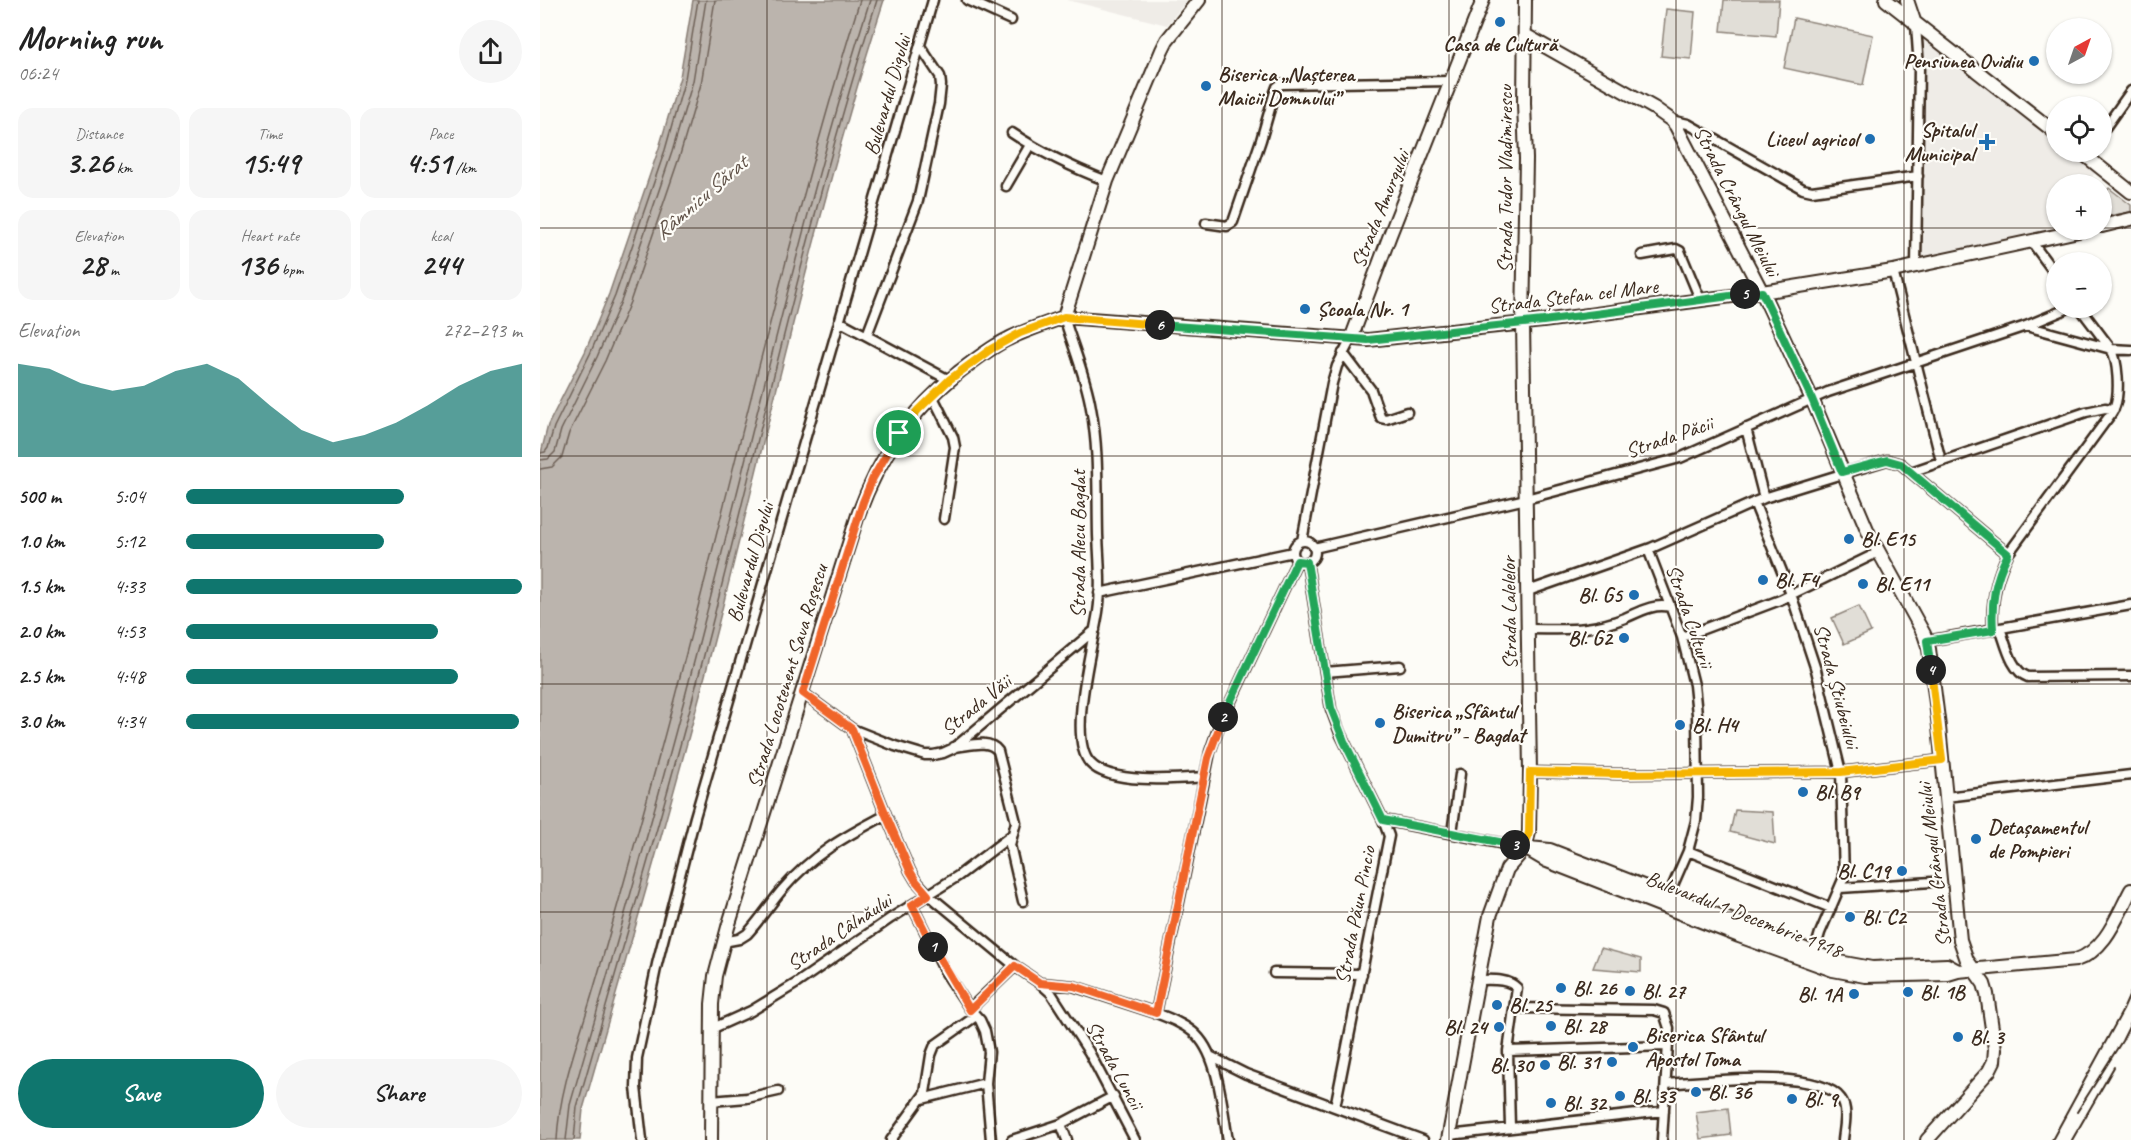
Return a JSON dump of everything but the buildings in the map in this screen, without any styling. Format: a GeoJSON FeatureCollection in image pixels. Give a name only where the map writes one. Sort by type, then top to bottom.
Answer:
{"type":"FeatureCollection","features":[{"type":"Feature","properties":{"kind":"street","name":"Bulevardul Digului"},"geometry":{"type":"LineString","coordinates":[[642,1140],[636,1087],[637,1058],[657,964],[695,817],[933,0]]}},
{"type":"Feature","properties":{"kind":"street"},"geometry":{"type":"LineString","coordinates":[[967,0],[1011,20]]}},
{"type":"Feature","properties":{"kind":"street"},"geometry":{"type":"LineString","coordinates":[[1064,317],[1107,181],[1162,50],[1167,40],[1199,0]]}},
{"type":"Feature","properties":{"kind":"street","name":"Strada Amurgului"},"geometry":{"type":"LineString","coordinates":[[1302,542],[1332,383],[1483,0]]}},
{"type":"Feature","properties":{"kind":"street","name":"Strada Tudor Vladimirescu"},"geometry":{"type":"LineString","coordinates":[[1523,322],[1526,159],[1525,0]]}},
{"type":"Feature","properties":{"kind":"street"},"geometry":{"type":"LineString","coordinates":[[1886,0],[2046,125]]}},
{"type":"Feature","properties":{"kind":"street"},"geometry":{"type":"LineString","coordinates":[[1907,0],[1916,25],[1919,68],[1916,266]]}},
{"type":"Feature","properties":{"kind":"street","name":"Strada Crângul Meiului"},"geometry":{"type":"LineString","coordinates":[[1525,35],[1654,108],[1671,120],[1689,150],[1762,292],[1812,399],[1858,510],[1927,641],[1942,760],[1960,940],[1964,953],[1987,994],[1995,1049],[1994,1061],[1981,1082],[1927,1140]]}},
{"type":"Feature","properties":{"kind":"street"},"geometry":{"type":"LineString","coordinates":[[867,335],[918,201],[939,104],[940,76],[920,46]]}},
{"type":"Feature","properties":{"kind":"street"},"geometry":{"type":"LineString","coordinates":[[1206,223],[1227,226],[1233,222],[1274,95],[1281,84],[1450,81]]}},
{"type":"Feature","properties":{"kind":"street"},"geometry":{"type":"LineString","coordinates":[[2112,118],[2131,91]]}},
{"type":"Feature","properties":{"kind":"street"},"geometry":{"type":"LineString","coordinates":[[1671,120],[1688,123],[1803,189],[1812,191],[1918,176]]}},
{"type":"Feature","properties":{"kind":"street"},"geometry":{"type":"LineString","coordinates":[[1012,133],[1067,165],[1107,181]]}},
{"type":"Feature","properties":{"kind":"street"},"geometry":{"type":"LineString","coordinates":[[1006,186],[1030,145]]}},
{"type":"Feature","properties":{"kind":"street"},"geometry":{"type":"LineString","coordinates":[[2096,162],[2131,192]]}},
{"type":"Feature","properties":{"kind":"street"},"geometry":{"type":"LineString","coordinates":[[2112,224],[2131,219]]}},
{"type":"Feature","properties":{"kind":"street","name":"Strada Ștefan cel Mare"},"geometry":{"type":"LineString","coordinates":[[1064,317],[1368,340],[1762,292],[1893,271],[2046,238]]}},
{"type":"Feature","properties":{"kind":"street"},"geometry":{"type":"LineString","coordinates":[[2031,241],[2046,261]]}},
{"type":"Feature","properties":{"kind":"street"},"geometry":{"type":"LineString","coordinates":[[1642,255],[1676,249],[1680,251],[1700,299]]}},
{"type":"Feature","properties":{"kind":"street"},"geometry":{"type":"LineString","coordinates":[[1893,271],[1941,461]]}},
{"type":"Feature","properties":{"kind":"street","name":"Strada Locotenent Sava Roșescu"},"geometry":{"type":"LineString","coordinates":[[711,1140],[711,1029],[715,976],[723,942],[867,490],[899,433],[932,395],[949,380],[1007,339],[1064,317]]}},
{"type":"Feature","properties":{"kind":"street","name":"Strada Alecu Bagdat"},"geometry":{"type":"LineString","coordinates":[[1064,317],[1088,393],[1097,464],[1099,593],[1081,711],[1082,743],[1090,763],[1103,771],[1150,780],[1205,777]]}},
{"type":"Feature","properties":{"kind":"street","name":"Strada Păcii"},"geometry":{"type":"LineString","coordinates":[[1314,548],[1526,499],[1680,458],[1812,399],[2046,317]]}},
{"type":"Feature","properties":{"kind":"street"},"geometry":{"type":"LineString","coordinates":[[2088,318],[2115,356],[2116,401],[2114,409],[2008,554],[1994,589],[1996,629],[2014,665],[2022,675],[2028,677],[2131,676]]}},
{"type":"Feature","properties":{"kind":"street"},"geometry":{"type":"LineString","coordinates":[[839,321],[949,380]]}},
{"type":"Feature","properties":{"kind":"street","name":"Strada Lalelelor"},"geometry":{"type":"LineString","coordinates":[[1523,322],[1530,772],[1529,832],[1525,848]]}},
{"type":"Feature","properties":{"kind":"street"},"geometry":{"type":"LineString","coordinates":[[2025,326],[2111,349],[2131,350]]}},
{"type":"Feature","properties":{"kind":"street"},"geometry":{"type":"LineString","coordinates":[[1343,353],[1371,390],[1381,418],[1386,419],[1407,412]]}},
{"type":"Feature","properties":{"kind":"street"},"geometry":{"type":"LineString","coordinates":[[932,395],[955,442],[944,519]]}},
{"type":"Feature","properties":{"kind":"street"},"geometry":{"type":"LineString","coordinates":[[1911,472],[2086,412],[2105,408],[2114,409]]}},
{"type":"Feature","properties":{"kind":"street"},"geometry":{"type":"LineString","coordinates":[[1746,428],[1764,498]]}},
{"type":"Feature","properties":{"kind":"street"},"geometry":{"type":"LineString","coordinates":[[1528,591],[1648,549],[1764,498],[1842,472],[1887,460],[1901,464],[2008,554]]}},
{"type":"Feature","properties":{"kind":"street","name":"Strada Știubeiului"},"geometry":{"type":"LineString","coordinates":[[1754,502],[1791,594],[1816,670],[1841,772],[1844,877],[1812,958]]}},
{"type":"Feature","properties":{"kind":"street"},"geometry":{"type":"LineString","coordinates":[[1099,593],[1295,557],[1307,562],[1314,556],[1314,548],[1309,543],[1302,542],[1295,545],[1295,557],[1219,726],[1210,752],[1156,1013]]}},
{"type":"Feature","properties":{"kind":"street","name":"Strada Culturii"},"geometry":{"type":"LineString","coordinates":[[1648,549],[1682,637],[1696,700],[1698,773],[1696,821],[1688,851],[1667,901]]}},
{"type":"Feature","properties":{"kind":"street"},"geometry":{"type":"LineString","coordinates":[[1682,637],[1791,594],[1879,552]]}},
{"type":"Feature","properties":{"kind":"street","name":"Strada Păun Pincio"},"geometry":{"type":"LineString","coordinates":[[1307,562],[1331,708],[1340,733],[1388,833],[1335,1107]]}},
{"type":"Feature","properties":{"kind":"street"},"geometry":{"type":"LineString","coordinates":[[1927,641],[2131,605]]}},
{"type":"Feature","properties":{"kind":"street"},"geometry":{"type":"LineString","coordinates":[[1528,629],[1591,629],[1653,607],[1670,607]]}},
{"type":"Feature","properties":{"kind":"street","name":"Strada Văii"},"geometry":{"type":"LineString","coordinates":[[803,693],[852,729],[925,755],[943,753],[954,748],[1095,630]]}},
{"type":"Feature","properties":{"kind":"street"},"geometry":{"type":"LineString","coordinates":[[1325,672],[1400,666]]}},
{"type":"Feature","properties":{"kind":"street","name":"Strada Luncii"},"geometry":{"type":"LineString","coordinates":[[852,729],[886,815],[916,881],[928,895],[1051,993],[1114,1096],[1135,1140]]}},
{"type":"Feature","properties":{"kind":"street"},"geometry":{"type":"LineString","coordinates":[[954,748],[986,744],[994,746],[998,751],[1016,822],[1010,845],[1023,901]]}},
{"type":"Feature","properties":{"kind":"street"},"geometry":{"type":"LineString","coordinates":[[1530,772],[1618,774],[1841,772],[1942,760]]}},
{"type":"Feature","properties":{"kind":"street"},"geometry":{"type":"LineString","coordinates":[[1452,833],[1460,774]]}},
{"type":"Feature","properties":{"kind":"street"},"geometry":{"type":"LineString","coordinates":[[1946,797],[2131,775]]}},
{"type":"Feature","properties":{"kind":"street"},"geometry":{"type":"LineString","coordinates":[[723,942],[739,939],[747,934],[785,886],[834,843],[886,815]]}},
{"type":"Feature","properties":{"kind":"street","name":"Bulevardul 1 Decembrie 1918"},"geometry":{"type":"LineString","coordinates":[[1383,820],[1525,848],[1550,850],[1667,901],[1812,958],[1872,968],[1947,965],[1958,971],[2076,960],[2095,950],[2104,940],[2131,890]]}},
{"type":"Feature","properties":{"kind":"street","name":"Strada Câlnăului"},"geometry":{"type":"LineString","coordinates":[[711,1029],[742,1016],[773,999],[958,876],[1012,836]]}},
{"type":"Feature","properties":{"kind":"street"},"geometry":{"type":"LineString","coordinates":[[1525,848],[1507,869],[1495,899],[1448,1137],[1510,1127],[1664,1111]]}},
{"type":"Feature","properties":{"kind":"street"},"geometry":{"type":"LineString","coordinates":[[1688,851],[1831,908]]}},
{"type":"Feature","properties":{"kind":"street"},"geometry":{"type":"LineString","coordinates":[[1840,888],[1932,882]]}},
{"type":"Feature","properties":{"kind":"street"},"geometry":{"type":"LineString","coordinates":[[912,905],[944,970],[985,1031],[989,1052],[986,1083],[991,1140]]}},
{"type":"Feature","properties":{"kind":"street"},"geometry":{"type":"LineString","coordinates":[[891,1140],[925,1093],[931,1055],[935,1045],[973,1013],[1015,966]]}},
{"type":"Feature","properties":{"kind":"street"},"geometry":{"type":"LineString","coordinates":[[1275,973],[1362,974]]}},
{"type":"Feature","properties":{"kind":"street"},"geometry":{"type":"LineString","coordinates":[[1478,980],[1505,981],[1514,985],[1517,992],[1508,1051],[1510,1127]]}},
{"type":"Feature","properties":{"kind":"street"},"geometry":{"type":"LineString","coordinates":[[1040,983],[1074,986],[1156,1013],[1181,1024],[1194,1033],[1212,1057],[1228,1140]]}},
{"type":"Feature","properties":{"kind":"street"},"geometry":{"type":"LineString","coordinates":[[1514,1008],[1654,1010],[1664,1013],[1668,1022],[1662,1140]]}},
{"type":"Feature","properties":{"kind":"street"},"geometry":{"type":"LineString","coordinates":[[1508,1051],[1667,1046]]}},
{"type":"Feature","properties":{"kind":"street"},"geometry":{"type":"LineString","coordinates":[[1212,1057],[1246,1074],[1423,1140]]}},
{"type":"Feature","properties":{"kind":"street"},"geometry":{"type":"LineString","coordinates":[[1666,1084],[1738,1078],[1789,1080],[1821,1086],[1837,1094],[1844,1103],[1843,1140]]}},
{"type":"Feature","properties":{"kind":"street"},"geometry":{"type":"LineString","coordinates":[[922,1099],[986,1083]]}},
{"type":"Feature","properties":{"kind":"street"},"geometry":{"type":"LineString","coordinates":[[711,1101],[747,1098],[778,1091]]}},
{"type":"Feature","properties":{"kind":"street"},"geometry":{"type":"LineString","coordinates":[[1012,1140],[1061,1124],[1114,1096]]}},
{"type":"Feature","properties":{"kind":"street"},"geometry":{"type":"LineString","coordinates":[[1061,1124],[1067,1140]]}},
{"type":"Feature","properties":{"kind":"shaded area"},"geometry":{"type":"Polygon","coordinates":[[[1067,0],[1187,0],[1167,25],[1067,0]]]}},
{"type":"Feature","properties":{"kind":"shaded area"},"geometry":{"type":"Polygon","coordinates":[[[1724,0],[1779,0],[1776,36],[1721,31],[1724,0]]]}},
{"type":"Feature","properties":{"kind":"shaded area"},"geometry":{"type":"Polygon","coordinates":[[[1666,9],[1695,12],[1691,59],[1661,56],[1666,9]]]}},
{"type":"Feature","properties":{"kind":"shaded area"},"geometry":{"type":"Polygon","coordinates":[[[1794,18],[1873,35],[1863,85],[1784,68],[1794,18]]]}},
{"type":"Feature","properties":{"kind":"shaded area","name":"Spitalul Municipal"},"geometry":{"type":"Polygon","coordinates":[[[1916,25],[2046,125],[2046,162],[2094,162],[2100,167],[2094,174],[2046,174],[2046,234],[2043,238],[1916,266],[1916,25]]]}},
{"type":"Feature","properties":{"kind":"shaded area"},"geometry":{"type":"Polygon","coordinates":[[[2112,190],[2131,205],[2131,212],[2112,215],[2112,190]]]}},
{"type":"Feature","properties":{"kind":"shaded area"},"geometry":{"type":"Polygon","coordinates":[[[1859,606],[1871,632],[1844,644],[1832,618],[1859,606]]]}},
{"type":"Feature","properties":{"kind":"shaded area"},"geometry":{"type":"Polygon","coordinates":[[[1735,810],[1773,812],[1775,844],[1730,832],[1735,810]]]}},
{"type":"Feature","properties":{"kind":"shaded area"},"geometry":{"type":"Polygon","coordinates":[[[1601,948],[1641,959],[1641,972],[1593,968],[1601,948]]]}},
{"type":"Feature","properties":{"kind":"shaded area"},"geometry":{"type":"Polygon","coordinates":[[[1728,1108],[1731,1135],[1700,1139],[1696,1112],[1728,1108]]]}},
{"type":"Feature","properties":{"kind":"water","name":"Râmnicu Sărat"},"geometry":{"type":"Polygon","coordinates":[[[693,0],[884,0],[816,233],[702,686],[583,1109],[580,1140],[540,1140],[540,457],[548,425],[585,352],[609,294],[659,148],[680,77],[693,0]]]}},
{"type":"Feature","properties":{"kind":"railway"},"geometry":{"type":"LineString","coordinates":[[2052,1140],[2131,992]]}},
{"type":"Feature","properties":{"kind":"railway"},"geometry":{"type":"LineString","coordinates":[[2077,1112],[2131,1023]]}},
{"type":"Feature","properties":{"kind":"railway"},"geometry":{"type":"LineString","coordinates":[[2072,1140],[2114,1067]]}},
{"type":"Feature","properties":{"kind":"place","name":"Casa de Cultură"},"geometry":{"type":"Point","coordinates":[1500,22]}},
{"type":"Feature","properties":{"kind":"place","name":"Pensiunea Ovidiu"},"geometry":{"type":"Point","coordinates":[2034,61]}},
{"type":"Feature","properties":{"kind":"place","name":"Biserica „Nașterea Maicii Domnului”"},"geometry":{"type":"Point","coordinates":[1206,86]}},
{"type":"Feature","properties":{"kind":"place","name":"Liceul agricol"},"geometry":{"type":"Point","coordinates":[1870,139]}},
{"type":"Feature","properties":{"kind":"place","name":"Spitalul Municipal"},"geometry":{"type":"Point","coordinates":[1987,142]}},
{"type":"Feature","properties":{"kind":"place","name":"Școala Nr. 1"},"geometry":{"type":"Point","coordinates":[1305,309]}},
{"type":"Feature","properties":{"kind":"place","name":"Bl. E15"},"geometry":{"type":"Point","coordinates":[1849,539]}},
{"type":"Feature","properties":{"kind":"place","name":"Bl. F4"},"geometry":{"type":"Point","coordinates":[1763,580]}},
{"type":"Feature","properties":{"kind":"place","name":"Bl. E11"},"geometry":{"type":"Point","coordinates":[1863,584]}},
{"type":"Feature","properties":{"kind":"place","name":"Bl. G5"},"geometry":{"type":"Point","coordinates":[1634,595]}},
{"type":"Feature","properties":{"kind":"place","name":"Bl. G2"},"geometry":{"type":"Point","coordinates":[1624,638]}},
{"type":"Feature","properties":{"kind":"place","name":"Biserica „Sfântul Dumitru” - Bagdat"},"geometry":{"type":"Point","coordinates":[1380,723]}},
{"type":"Feature","properties":{"kind":"place","name":"Bl. H4"},"geometry":{"type":"Point","coordinates":[1680,725]}},
{"type":"Feature","properties":{"kind":"place","name":"Bl. B9"},"geometry":{"type":"Point","coordinates":[1803,792]}},
{"type":"Feature","properties":{"kind":"place","name":"Detașamentul de Pompieri"},"geometry":{"type":"Point","coordinates":[1976,839]}},
{"type":"Feature","properties":{"kind":"place","name":"Bl. C19"},"geometry":{"type":"Point","coordinates":[1902,871]}},
{"type":"Feature","properties":{"kind":"place","name":"Bl. C2"},"geometry":{"type":"Point","coordinates":[1850,917]}},
{"type":"Feature","properties":{"kind":"place","name":"Bl. 26"},"geometry":{"type":"Point","coordinates":[1561,988]}},
{"type":"Feature","properties":{"kind":"place","name":"Bl. 27"},"geometry":{"type":"Point","coordinates":[1630,991]}},
{"type":"Feature","properties":{"kind":"place","name":"Bl. 1B"},"geometry":{"type":"Point","coordinates":[1908,992]}},
{"type":"Feature","properties":{"kind":"place","name":"Bl. 1A"},"geometry":{"type":"Point","coordinates":[1854,994]}},
{"type":"Feature","properties":{"kind":"place","name":"Bl. 25"},"geometry":{"type":"Point","coordinates":[1497,1005]}},
{"type":"Feature","properties":{"kind":"place","name":"Bl. 28"},"geometry":{"type":"Point","coordinates":[1551,1026]}},
{"type":"Feature","properties":{"kind":"place","name":"Bl. 24"},"geometry":{"type":"Point","coordinates":[1499,1027]}},
{"type":"Feature","properties":{"kind":"place","name":"Bl. 3"},"geometry":{"type":"Point","coordinates":[1958,1037]}},
{"type":"Feature","properties":{"kind":"place","name":"Biserica Sfântul Apostol Toma"},"geometry":{"type":"Point","coordinates":[1633,1047]}},
{"type":"Feature","properties":{"kind":"place","name":"Bl. 31"},"geometry":{"type":"Point","coordinates":[1612,1062]}},
{"type":"Feature","properties":{"kind":"place","name":"Bl. 30"},"geometry":{"type":"Point","coordinates":[1545,1065]}},
{"type":"Feature","properties":{"kind":"place","name":"Bl. 36"},"geometry":{"type":"Point","coordinates":[1696,1092]}},
{"type":"Feature","properties":{"kind":"place","name":"Bl. 33"},"geometry":{"type":"Point","coordinates":[1620,1096]}},
{"type":"Feature","properties":{"kind":"place","name":"Bl. 9"},"geometry":{"type":"Point","coordinates":[1792,1099]}},
{"type":"Feature","properties":{"kind":"place","name":"Bl. 32"},"geometry":{"type":"Point","coordinates":[1551,1103]}},
{"type":"Feature","properties":{"kind":"route"},"geometry":{"type":"LineString","coordinates":[[1762,292],[1812,399],[1842,472],[1887,460],[1901,464],[2008,554],[1994,589],[1993,630],[1927,641],[1942,760],[1841,772],[1618,774],[1530,772],[1529,832],[1525,848],[1383,820],[1333,714],[1307,562],[1297,561],[1212,745],[1156,1013],[1074,986],[1040,983],[1015,966],[970,1010],[944,970],[912,905],[928,895],[910,871],[852,729],[803,693],[858,515],[882,460],[899,433],[932,395],[991,349],[1020,333],[1064,317],[1368,340],[1543,321],[1762,292]]}}]}
